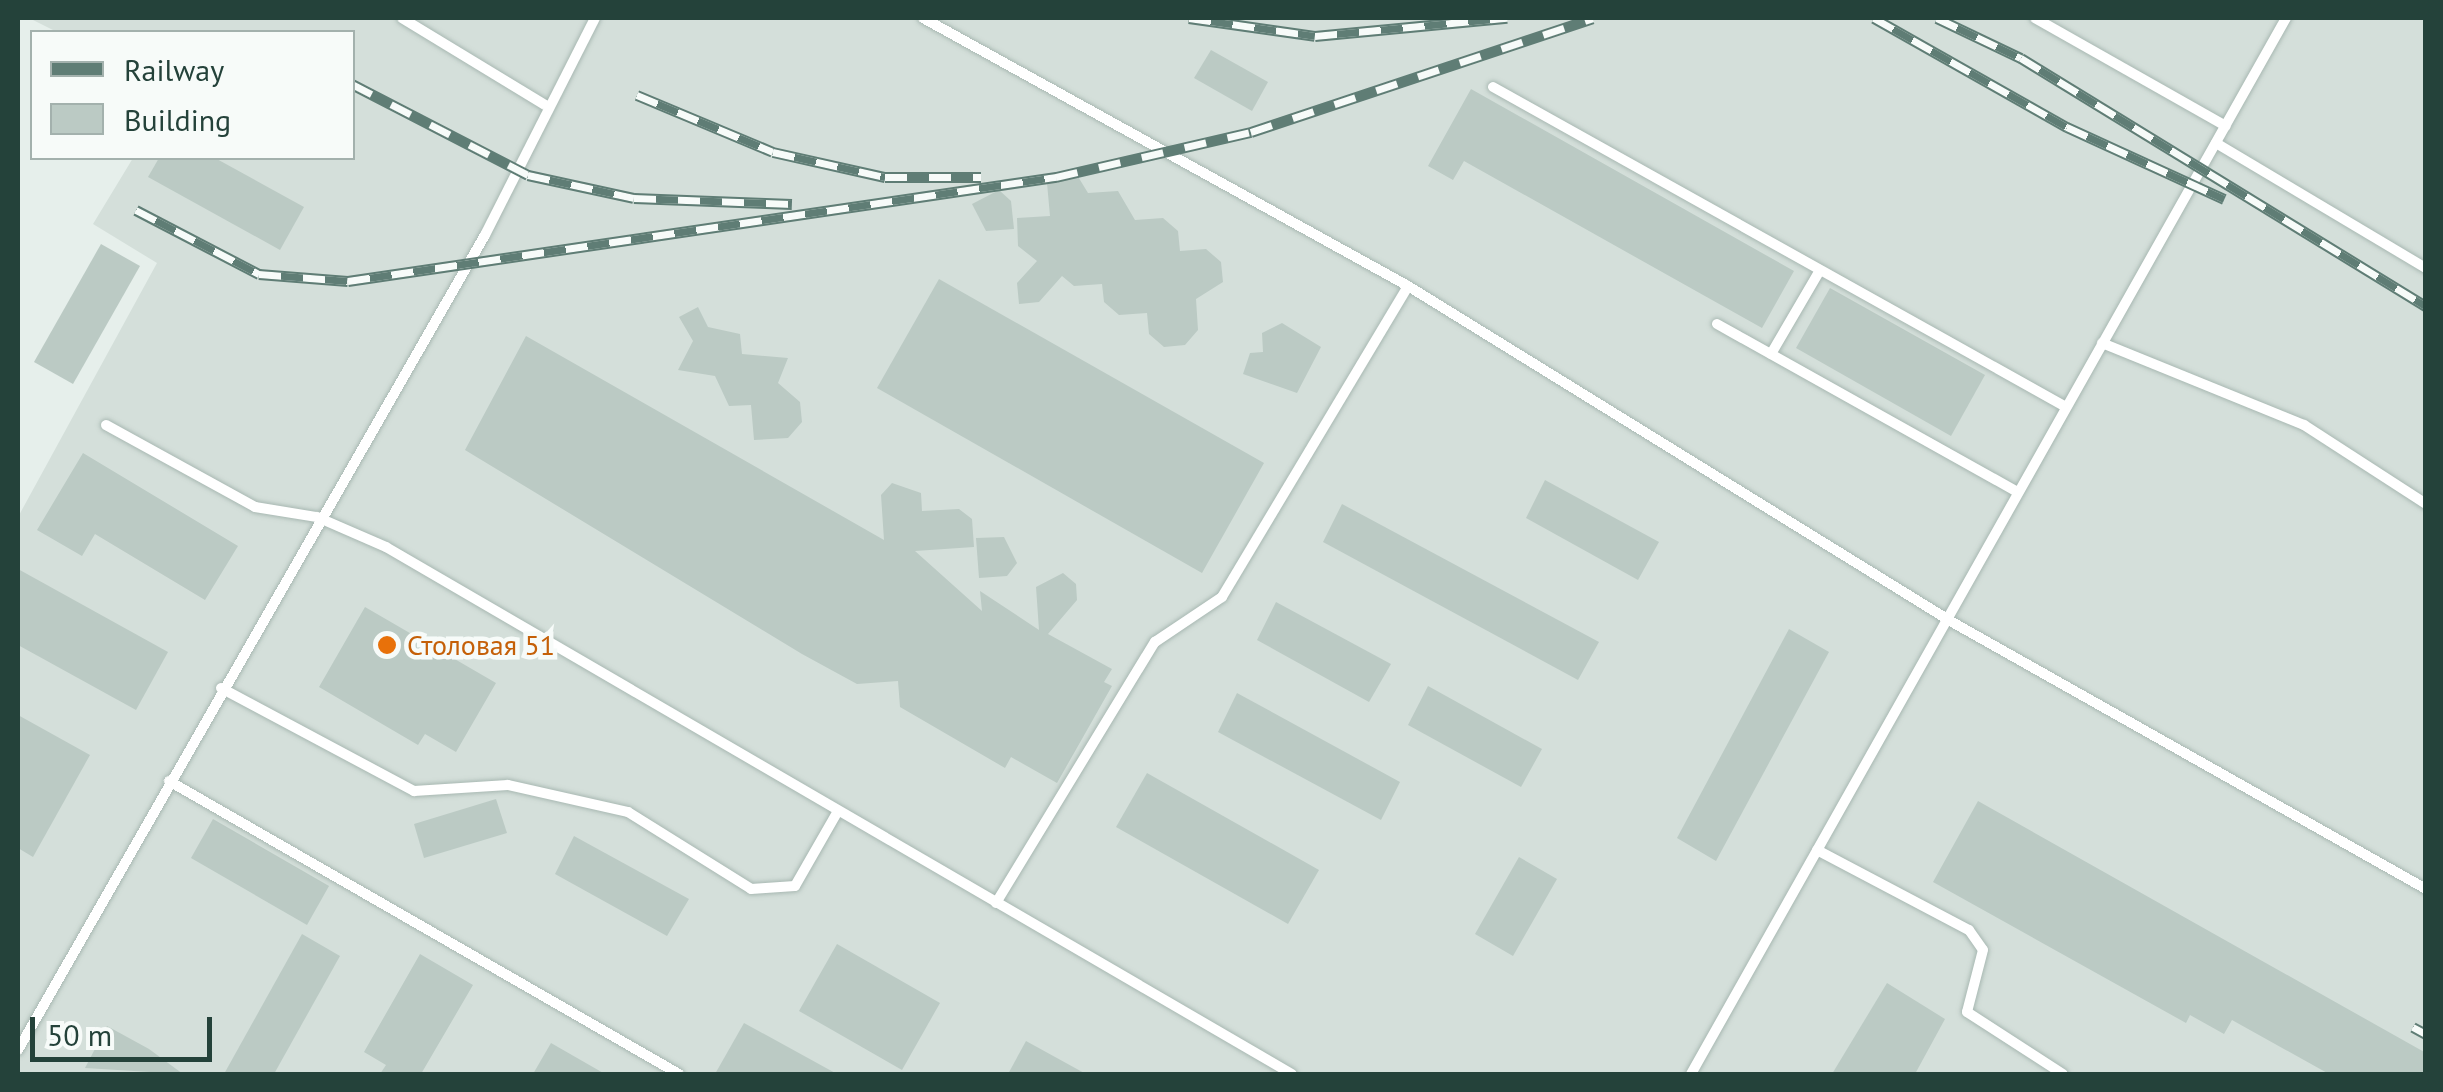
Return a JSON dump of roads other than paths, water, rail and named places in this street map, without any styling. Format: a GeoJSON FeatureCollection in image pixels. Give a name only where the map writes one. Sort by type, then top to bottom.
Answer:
{"type":"FeatureCollection","features":[{"type":"Feature","properties":{"kind":"lane"},"geometry":{"type":"LineString","coordinates":[[402,18],[545,104]]}},
{"type":"Feature","properties":{"kind":"lane"},"geometry":{"type":"LineString","coordinates":[[18,1050],[317,517],[485,235],[545,104],[595,18]]}},
{"type":"Feature","properties":{"kind":"lane"},"geometry":{"type":"LineString","coordinates":[[923,18],[1408,286],[1952,622],[2426,889]]}},
{"type":"Feature","properties":{"kind":"lane"},"geometry":{"type":"LineString","coordinates":[[2035,18],[2226,126]]}},
{"type":"Feature","properties":{"kind":"lane"},"geometry":{"type":"LineString","coordinates":[[1691,1074],[1952,622],[2018,492],[2286,18]]}},
{"type":"Feature","properties":{"kind":"lane"},"geometry":{"type":"LineString","coordinates":[[1494,88],[2066,407]]}},
{"type":"Feature","properties":{"kind":"lane"},"geometry":{"type":"LineString","coordinates":[[2216,143],[2426,268]]}},
{"type":"Feature","properties":{"kind":"lane"},"geometry":{"type":"LineString","coordinates":[[1771,354],[1820,270]]}},
{"type":"Feature","properties":{"kind":"lane"},"geometry":{"type":"LineString","coordinates":[[996,903],[1155,642],[1222,597],[1408,286]]}},
{"type":"Feature","properties":{"kind":"lane"},"geometry":{"type":"LineString","coordinates":[[1718,324],[2018,492]]}},
{"type":"Feature","properties":{"kind":"lane"},"geometry":{"type":"LineString","coordinates":[[2102,343],[2304,425],[2426,504]]}},
{"type":"Feature","properties":{"kind":"lane"},"geometry":{"type":"LineString","coordinates":[[106,425],[255,508],[317,517],[386,547],[1292,1074]]}},
{"type":"Feature","properties":{"kind":"lane"},"geometry":{"type":"LineString","coordinates":[[221,688],[414,791],[508,786],[628,812],[751,889],[795,886],[838,811]]}},
{"type":"Feature","properties":{"kind":"lane"},"geometry":{"type":"LineString","coordinates":[[169,780],[680,1074]]}},
{"type":"Feature","properties":{"kind":"lane"},"geometry":{"type":"LineString","coordinates":[[1817,850],[1969,930],[1983,950],[1967,1012],[2063,1074]]}},
{"type":"Feature","properties":{"kind":"railway"},"geometry":{"type":"LineString","coordinates":[[1189,18],[1315,36],[1507,18]]}},
{"type":"Feature","properties":{"kind":"railway"},"geometry":{"type":"LineString","coordinates":[[136,210],[259,274],[348,281],[1056,177],[1251,132],[1593,18]]}},
{"type":"Feature","properties":{"kind":"railway"},"geometry":{"type":"LineString","coordinates":[[1874,18],[2067,127],[2224,199]]}},
{"type":"Feature","properties":{"kind":"railway"},"geometry":{"type":"LineString","coordinates":[[1937,18],[2021,58],[2426,306]]}},
{"type":"Feature","properties":{"kind":"railway"},"geometry":{"type":"LineString","coordinates":[[355,86],[528,175],[634,198],[792,204]]}},
{"type":"Feature","properties":{"kind":"railway"},"geometry":{"type":"LineString","coordinates":[[637,95],[773,152],[885,177],[981,177]]}},
{"type":"Feature","properties":{"kind":"railway"},"geometry":{"type":"LineString","coordinates":[[2413,1027],[2426,1034]]}},
{"type":"Feature","properties":{"kind":"place","name":"Столовая 51"},"geometry":{"type":"Point","coordinates":[387,645]}}]}
